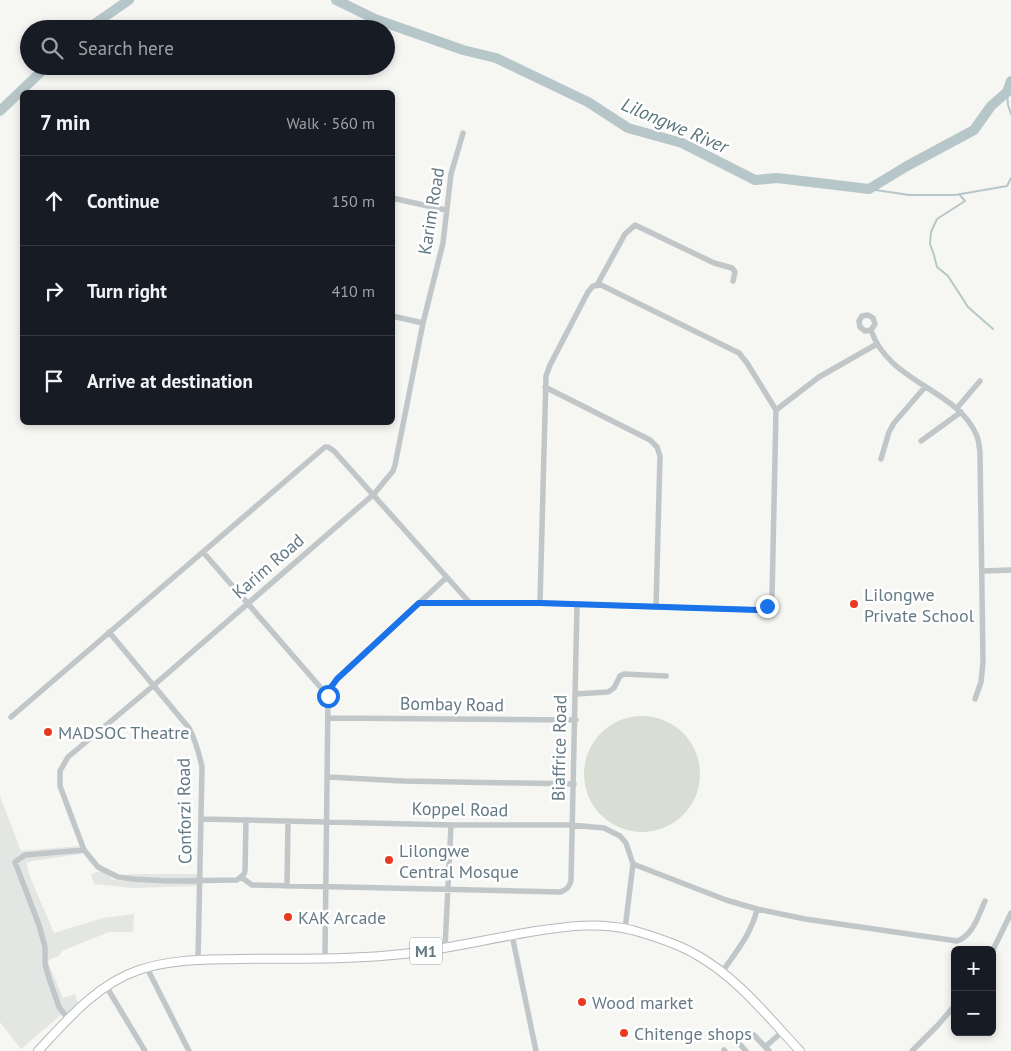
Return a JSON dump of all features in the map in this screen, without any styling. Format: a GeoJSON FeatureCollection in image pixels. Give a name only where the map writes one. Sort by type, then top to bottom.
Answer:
{"type":"FeatureCollection","features":[{"type":"Feature","properties":{"kind":"highway","name":"M1"},"geometry":{"type":"LineString","coordinates":[[38,1051],[68,1019],[106,986],[127,975],[147,968],[179,961],[198,960],[382,956],[588,925],[625,929],[680,946],[695,954],[722,972],[800,1051]]}},
{"type":"Feature","properties":{"kind":"street","name":"Karim Road"},"geometry":{"type":"LineString","coordinates":[[241,877],[233,881],[167,881],[118,877],[98,866],[84,850],[60,786],[60,770],[68,757],[153,686],[374,494],[393,471],[423,323],[439,262],[451,174],[463,133]]}},
{"type":"Feature","properties":{"kind":"street"},"geometry":{"type":"LineString","coordinates":[[395,199],[446,210]]}},
{"type":"Feature","properties":{"kind":"street"},"geometry":{"type":"LineString","coordinates":[[540,603],[545,387],[550,365],[590,288],[597,285],[625,234],[635,225],[714,263],[732,268],[735,272],[733,281]]}},
{"type":"Feature","properties":{"kind":"street"},"geometry":{"type":"LineString","coordinates":[[419,603],[540,603],[758,610],[771,602],[776,410],[748,363],[738,353],[597,285]]}},
{"type":"Feature","properties":{"kind":"street"},"geometry":{"type":"LineString","coordinates":[[395,317],[423,323]]}},
{"type":"Feature","properties":{"kind":"street"},"geometry":{"type":"LineString","coordinates":[[871,330],[877,344],[910,378],[959,410],[971,423],[977,435],[979,443],[983,662],[981,682],[975,700]]}},
{"type":"Feature","properties":{"kind":"street"},"geometry":{"type":"LineString","coordinates":[[776,410],[819,377],[877,344]]}},
{"type":"Feature","properties":{"kind":"street"},"geometry":{"type":"LineString","coordinates":[[921,441],[959,410],[980,382]]}},
{"type":"Feature","properties":{"kind":"street"},"geometry":{"type":"LineString","coordinates":[[545,387],[650,440],[657,447],[660,456],[656,606]]}},
{"type":"Feature","properties":{"kind":"street"},"geometry":{"type":"LineString","coordinates":[[882,459],[889,432],[894,423],[925,387]]}},
{"type":"Feature","properties":{"kind":"street"},"geometry":{"type":"LineString","coordinates":[[11,718],[325,447],[334,450],[468,602]]}},
{"type":"Feature","properties":{"kind":"street"},"geometry":{"type":"LineString","coordinates":[[203,552],[328,696]]}},
{"type":"Feature","properties":{"kind":"street"},"geometry":{"type":"LineString","coordinates":[[982,571],[1011,570]]}},
{"type":"Feature","properties":{"kind":"street"},"geometry":{"type":"LineString","coordinates":[[325,957],[328,696],[337,679],[446,578]]}},
{"type":"Feature","properties":{"kind":"street","name":"Biaffrice Road"},"geometry":{"type":"LineString","coordinates":[[449,888],[560,892],[566,890],[569,886],[571,881],[576,720],[577,604]]}},
{"type":"Feature","properties":{"kind":"street","name":"Conforzi Road"},"geometry":{"type":"LineString","coordinates":[[109,632],[189,728],[196,740],[202,767],[198,960]]}},
{"type":"Feature","properties":{"kind":"street"},"geometry":{"type":"LineString","coordinates":[[576,694],[608,692],[614,688],[620,676],[624,674],[666,676]]}},
{"type":"Feature","properties":{"kind":"street","name":"Bombay Road"},"geometry":{"type":"LineString","coordinates":[[329,718],[576,720]]}},
{"type":"Feature","properties":{"kind":"street"},"geometry":{"type":"LineString","coordinates":[[328,777],[403,781],[574,784]]}},
{"type":"Feature","properties":{"kind":"street","name":"Koppel Road"},"geometry":{"type":"LineString","coordinates":[[202,819],[594,826],[613,832],[626,843],[633,864],[625,929]]}},
{"type":"Feature","properties":{"kind":"street"},"geometry":{"type":"LineString","coordinates":[[246,820],[245,871],[241,877],[252,885],[449,888]]}},
{"type":"Feature","properties":{"kind":"street"},"geometry":{"type":"LineString","coordinates":[[287,886],[288,821]]}},
{"type":"Feature","properties":{"kind":"street"},"geometry":{"type":"LineString","coordinates":[[445,948],[451,824]]}},
{"type":"Feature","properties":{"kind":"street"},"geometry":{"type":"LineString","coordinates":[[68,1019],[60,1007],[49,978],[39,925],[15,862],[26,855],[84,850]]}},
{"type":"Feature","properties":{"kind":"street"},"geometry":{"type":"LineString","coordinates":[[633,864],[726,900],[757,909],[805,919],[959,941],[970,932],[985,901]]}},
{"type":"Feature","properties":{"kind":"street"},"geometry":{"type":"LineString","coordinates":[[722,972],[744,941],[755,920],[757,909]]}},
{"type":"Feature","properties":{"kind":"street"},"geometry":{"type":"LineString","coordinates":[[995,946],[1011,913]]}},
{"type":"Feature","properties":{"kind":"street"},"geometry":{"type":"LineString","coordinates":[[512,935],[536,1051]]}},
{"type":"Feature","properties":{"kind":"street"},"geometry":{"type":"LineString","coordinates":[[147,968],[189,1051]]}},
{"type":"Feature","properties":{"kind":"street"},"geometry":{"type":"LineString","coordinates":[[106,986],[145,1051]]}},
{"type":"Feature","properties":{"kind":"street"},"geometry":{"type":"LineString","coordinates":[[912,1051],[951,1010]]}},
{"type":"Feature","properties":{"kind":"street"},"geometry":{"type":"LineString","coordinates":[[754,1035],[767,1049],[782,1032]]}},
{"type":"Feature","properties":{"kind":"street"},"geometry":{"type":"LineString","coordinates":[[736,1040],[746,1051]]}},
{"type":"Feature","properties":{"kind":"shaded area"},"geometry":{"type":"Polygon","coordinates":[[[642,716],[664,720],[674,725],[683,733],[691,742],[696,752],[700,774],[696,796],[691,806],[683,815],[674,823],[664,828],[642,832],[620,828],[610,823],[601,815],[593,806],[588,796],[584,774],[588,752],[593,742],[601,733],[610,725],[620,720],[642,716]]]}},
{"type":"Feature","properties":{"kind":"shaded area"},"geometry":{"type":"Polygon","coordinates":[[[0,796],[21,851],[80,846],[81,854],[26,862],[30,877],[54,933],[103,918],[134,914],[133,932],[109,932],[62,951],[59,956],[50,959],[48,962],[63,998],[75,994],[78,1004],[65,1015],[61,1015],[21,1049],[0,1022],[0,796]]]}},
{"type":"Feature","properties":{"kind":"shaded area"},"geometry":{"type":"Polygon","coordinates":[[[103,871],[110,875],[111,879],[124,881],[128,874],[197,874],[197,886],[133,888],[94,884],[91,875],[103,871]]]}},
{"type":"Feature","properties":{"kind":"waterway","name":"Lilongwe River"},"geometry":{"type":"LineString","coordinates":[[100,20],[129,0]]}},
{"type":"Feature","properties":{"kind":"waterway","name":"Lilongwe River"},"geometry":{"type":"LineString","coordinates":[[336,0],[378,20]]}},
{"type":"Feature","properties":{"kind":"waterway","name":"Lilongwe River"},"geometry":{"type":"LineString","coordinates":[[395,26],[463,50],[496,58],[588,102],[628,128],[682,143],[755,180],[777,178],[869,189],[974,130],[991,106],[1007,92],[1011,81]]}},
{"type":"Feature","properties":{"kind":"waterway","name":"Lilongwe River"},"geometry":{"type":"LineString","coordinates":[[22,90],[38,75]]}},
{"type":"Feature","properties":{"kind":"waterway","name":"Lilongwe River"},"geometry":{"type":"LineString","coordinates":[[0,111],[20,92]]}},
{"type":"Feature","properties":{"kind":"waterway"},"geometry":{"type":"LineString","coordinates":[[1007,92],[1011,114]]}},
{"type":"Feature","properties":{"kind":"waterway"},"geometry":{"type":"LineString","coordinates":[[869,189],[909,195],[955,195],[1007,186],[1011,178]]}},
{"type":"Feature","properties":{"kind":"waterway"},"geometry":{"type":"LineString","coordinates":[[959,194],[965,201],[937,219],[931,232],[930,244],[937,267],[948,276],[968,307],[993,329]]}},
{"type":"Feature","properties":{"kind":"place","name":"Lilongwe Private School"},"geometry":{"type":"Point","coordinates":[854,604]}},
{"type":"Feature","properties":{"kind":"place","name":"MADSOC Theatre"},"geometry":{"type":"Point","coordinates":[48,732]}},
{"type":"Feature","properties":{"kind":"place","name":"Lilongwe Central Mosque"},"geometry":{"type":"Point","coordinates":[389,860]}},
{"type":"Feature","properties":{"kind":"place","name":"KAK Arcade"},"geometry":{"type":"Point","coordinates":[288,917]}},
{"type":"Feature","properties":{"kind":"place","name":"Wood market"},"geometry":{"type":"Point","coordinates":[582,1002]}},
{"type":"Feature","properties":{"kind":"place","name":"Chitenge shops"},"geometry":{"type":"Point","coordinates":[624,1033]}},
{"type":"Feature","properties":{"kind":"route"},"geometry":{"type":"LineString","coordinates":[[328,696],[337,679],[419,603],[540,603],[758,610],[767,606]]}}]}
